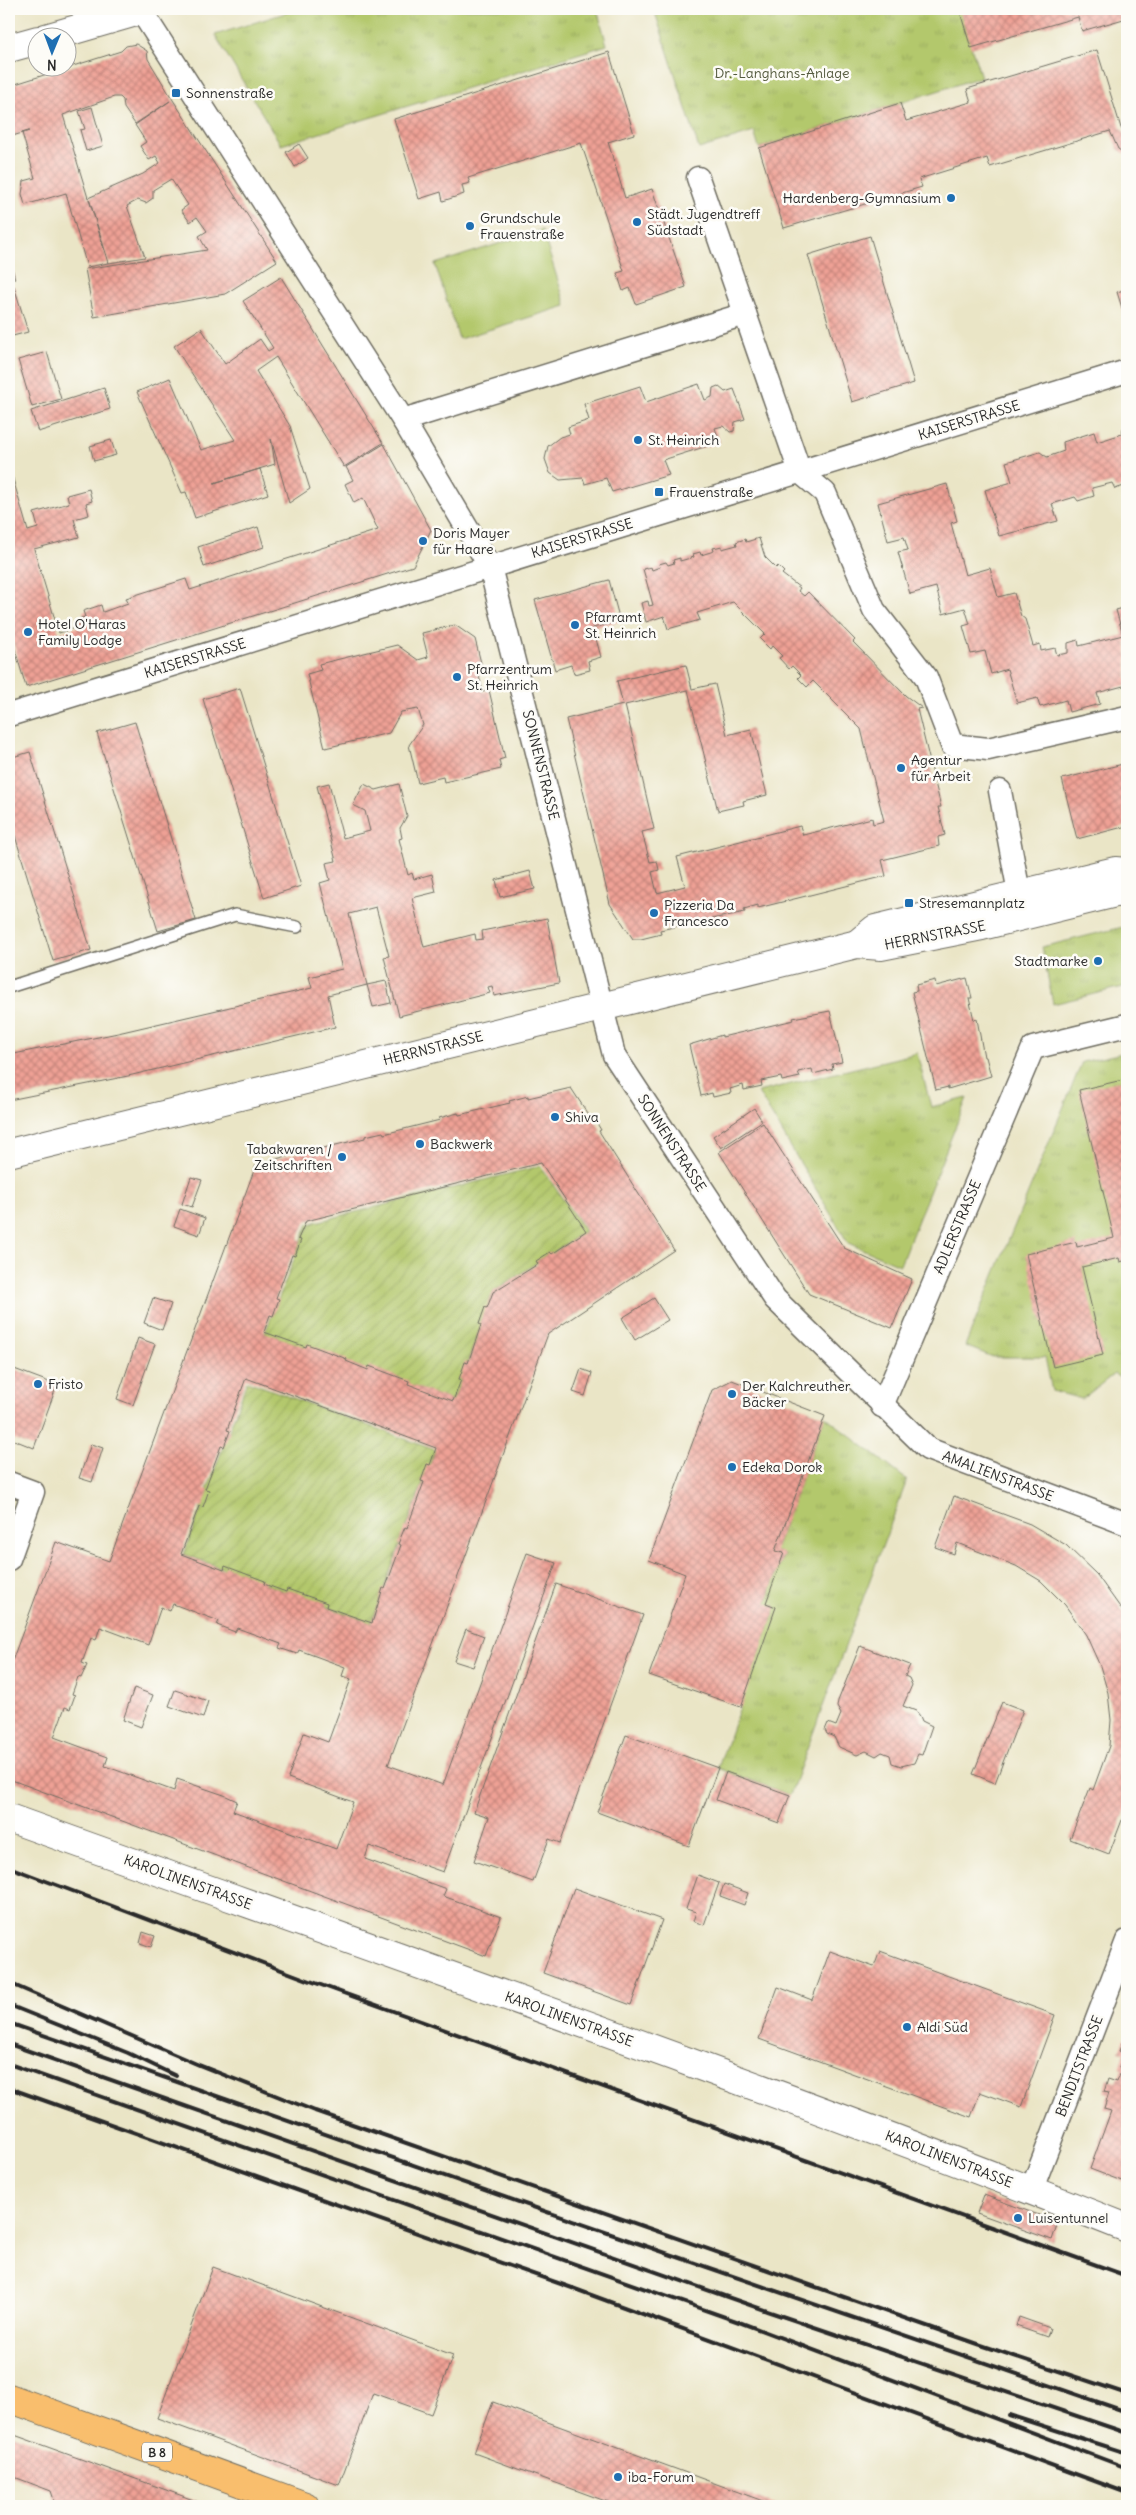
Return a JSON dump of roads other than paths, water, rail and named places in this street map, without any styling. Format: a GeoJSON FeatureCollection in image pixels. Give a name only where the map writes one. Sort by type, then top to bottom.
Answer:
{"type":"FeatureCollection","features":[{"type":"Feature","properties":{"kind":"main road","name":"B 8"},"geometry":{"type":"LineString","coordinates":[[9,2398],[306,2506]]}},
{"type":"Feature","properties":{"kind":"street"},"geometry":{"type":"LineString","coordinates":[[78,28],[142,9]]}},
{"type":"Feature","properties":{"kind":"street","name":"SONNENSTRASSE"},"geometry":{"type":"LineString","coordinates":[[142,9],[403,420],[490,567],[614,1055],[775,1300],[882,1406]]}},
{"type":"Feature","properties":{"kind":"street"},"geometry":{"type":"LineString","coordinates":[[9,48],[28,43]]}},
{"type":"Feature","properties":{"kind":"street"},"geometry":{"type":"LineString","coordinates":[[698,178],[800,472],[825,494],[874,610],[926,677],[952,745],[988,749],[1127,717]]}},
{"type":"Feature","properties":{"kind":"street"},"geometry":{"type":"LineString","coordinates":[[403,420],[745,314]]}},
{"type":"Feature","properties":{"kind":"street","name":"KAISERSTRASSE"},"geometry":{"type":"LineString","coordinates":[[9,715],[1127,371]]}},
{"type":"Feature","properties":{"kind":"street"},"geometry":{"type":"LineString","coordinates":[[1000,790],[1020,893]]}},
{"type":"Feature","properties":{"kind":"street","name":"HERRNSTRASSE"},"geometry":{"type":"LineString","coordinates":[[857,944],[875,929],[1115,871],[1127,872]]}},
{"type":"Feature","properties":{"kind":"street","name":"HERRNSTRASSE"},"geometry":{"type":"LineString","coordinates":[[9,1153],[857,944],[881,946],[982,926],[1120,892],[1127,887]]}},
{"type":"Feature","properties":{"kind":"street","name":"ADLERSTRASSE"},"geometry":{"type":"LineString","coordinates":[[882,1406],[1033,1048],[1127,1025]]}},
{"type":"Feature","properties":{"kind":"street","name":"AMALIENSTRASSE"},"geometry":{"type":"LineString","coordinates":[[882,1406],[928,1449],[1127,1524]]}},
{"type":"Feature","properties":{"kind":"street"},"geometry":{"type":"LineString","coordinates":[[9,1483],[33,1492],[9,1559]]}},
{"type":"Feature","properties":{"kind":"street","name":"KAROLINENSTRASSE"},"geometry":{"type":"LineString","coordinates":[[9,1818],[721,2074],[1127,2228]]}},
{"type":"Feature","properties":{"kind":"street","name":"BENDITSTRASSE"},"geometry":{"type":"LineString","coordinates":[[1031,2190],[1127,1941]]}},
{"type":"Feature","properties":{"kind":"lane"},"geometry":{"type":"LineString","coordinates":[[9,988],[235,915],[297,927]]}},
{"type":"Feature","properties":{"kind":"railway"},"geometry":{"type":"LineString","coordinates":[[9,1867],[321,1985],[1127,2276]]}},
{"type":"Feature","properties":{"kind":"railway"},"geometry":{"type":"LineString","coordinates":[[9,1983],[199,2065],[315,2111],[978,2344],[1127,2394]]}},
{"type":"Feature","properties":{"kind":"railway"},"geometry":{"type":"LineString","coordinates":[[9,2005],[128,2053],[176,2076]]}},
{"type":"Feature","properties":{"kind":"railway"},"geometry":{"type":"LineString","coordinates":[[9,2023],[550,2213],[1127,2412]]}},
{"type":"Feature","properties":{"kind":"railway"},"geometry":{"type":"LineString","coordinates":[[9,2044],[767,2311],[1127,2433]]}},
{"type":"Feature","properties":{"kind":"railway"},"geometry":{"type":"LineString","coordinates":[[9,2064],[739,2322],[1127,2468]]}},
{"type":"Feature","properties":{"kind":"railway"},"geometry":{"type":"LineString","coordinates":[[9,2088],[575,2289],[1127,2493]]}},
{"type":"Feature","properties":{"kind":"railway"},"geometry":{"type":"LineString","coordinates":[[1009,2415],[1127,2453]]}},
{"type":"Feature","properties":{"kind":"place","name":"Sonnenstraße"},"geometry":{"type":"Point","coordinates":[176,93]}},
{"type":"Feature","properties":{"kind":"place","name":"Hardenberg-Gymnasium"},"geometry":{"type":"Point","coordinates":[951,198]}},
{"type":"Feature","properties":{"kind":"place","name":"Städt. Jugendtreff Südstadt"},"geometry":{"type":"Point","coordinates":[637,222]}},
{"type":"Feature","properties":{"kind":"place","name":"Grundschule Frauenstraße"},"geometry":{"type":"Point","coordinates":[470,226]}},
{"type":"Feature","properties":{"kind":"place","name":"St. Heinrich"},"geometry":{"type":"Point","coordinates":[638,440]}},
{"type":"Feature","properties":{"kind":"place","name":"Frauenstraße"},"geometry":{"type":"Point","coordinates":[659,492]}},
{"type":"Feature","properties":{"kind":"place","name":"Doris Mayer für Haare"},"geometry":{"type":"Point","coordinates":[423,541]}},
{"type":"Feature","properties":{"kind":"place","name":"Pfarramt St. Heinrich"},"geometry":{"type":"Point","coordinates":[575,625]}},
{"type":"Feature","properties":{"kind":"place","name":"Hotel O'Haras Family Lodge"},"geometry":{"type":"Point","coordinates":[28,632]}},
{"type":"Feature","properties":{"kind":"place","name":"Pfarrzentrum St. Heinrich"},"geometry":{"type":"Point","coordinates":[457,677]}},
{"type":"Feature","properties":{"kind":"place","name":"Agentur für Arbeit"},"geometry":{"type":"Point","coordinates":[901,768]}},
{"type":"Feature","properties":{"kind":"place","name":"Stresemannplatz"},"geometry":{"type":"Point","coordinates":[909,903]}},
{"type":"Feature","properties":{"kind":"place","name":"Pizzeria Da Francesco"},"geometry":{"type":"Point","coordinates":[654,913]}},
{"type":"Feature","properties":{"kind":"place","name":"Stadtmarke"},"geometry":{"type":"Point","coordinates":[1098,961]}},
{"type":"Feature","properties":{"kind":"place","name":"Shiva"},"geometry":{"type":"Point","coordinates":[555,1117]}},
{"type":"Feature","properties":{"kind":"place","name":"Backwerk"},"geometry":{"type":"Point","coordinates":[420,1144]}},
{"type":"Feature","properties":{"kind":"place","name":"Tabakwaren / Zeitschriften"},"geometry":{"type":"Point","coordinates":[342,1157]}},
{"type":"Feature","properties":{"kind":"place","name":"Fristo"},"geometry":{"type":"Point","coordinates":[38,1384]}},
{"type":"Feature","properties":{"kind":"place","name":"Der Kalchreuther Bäcker"},"geometry":{"type":"Point","coordinates":[732,1394]}},
{"type":"Feature","properties":{"kind":"place","name":"Edeka Dorok"},"geometry":{"type":"Point","coordinates":[732,1467]}},
{"type":"Feature","properties":{"kind":"place","name":"Aldi Süd"},"geometry":{"type":"Point","coordinates":[907,2027]}},
{"type":"Feature","properties":{"kind":"place","name":"Luisentunnel"},"geometry":{"type":"Point","coordinates":[1018,2218]}},
{"type":"Feature","properties":{"kind":"place","name":"iba-Forum"},"geometry":{"type":"Point","coordinates":[618,2477]}},
{"type":"Feature","properties":{"kind":"park label","name":"Dr.-Langhans-Anlage"},"geometry":{"type":"Point","coordinates":[782,73]}}]}
